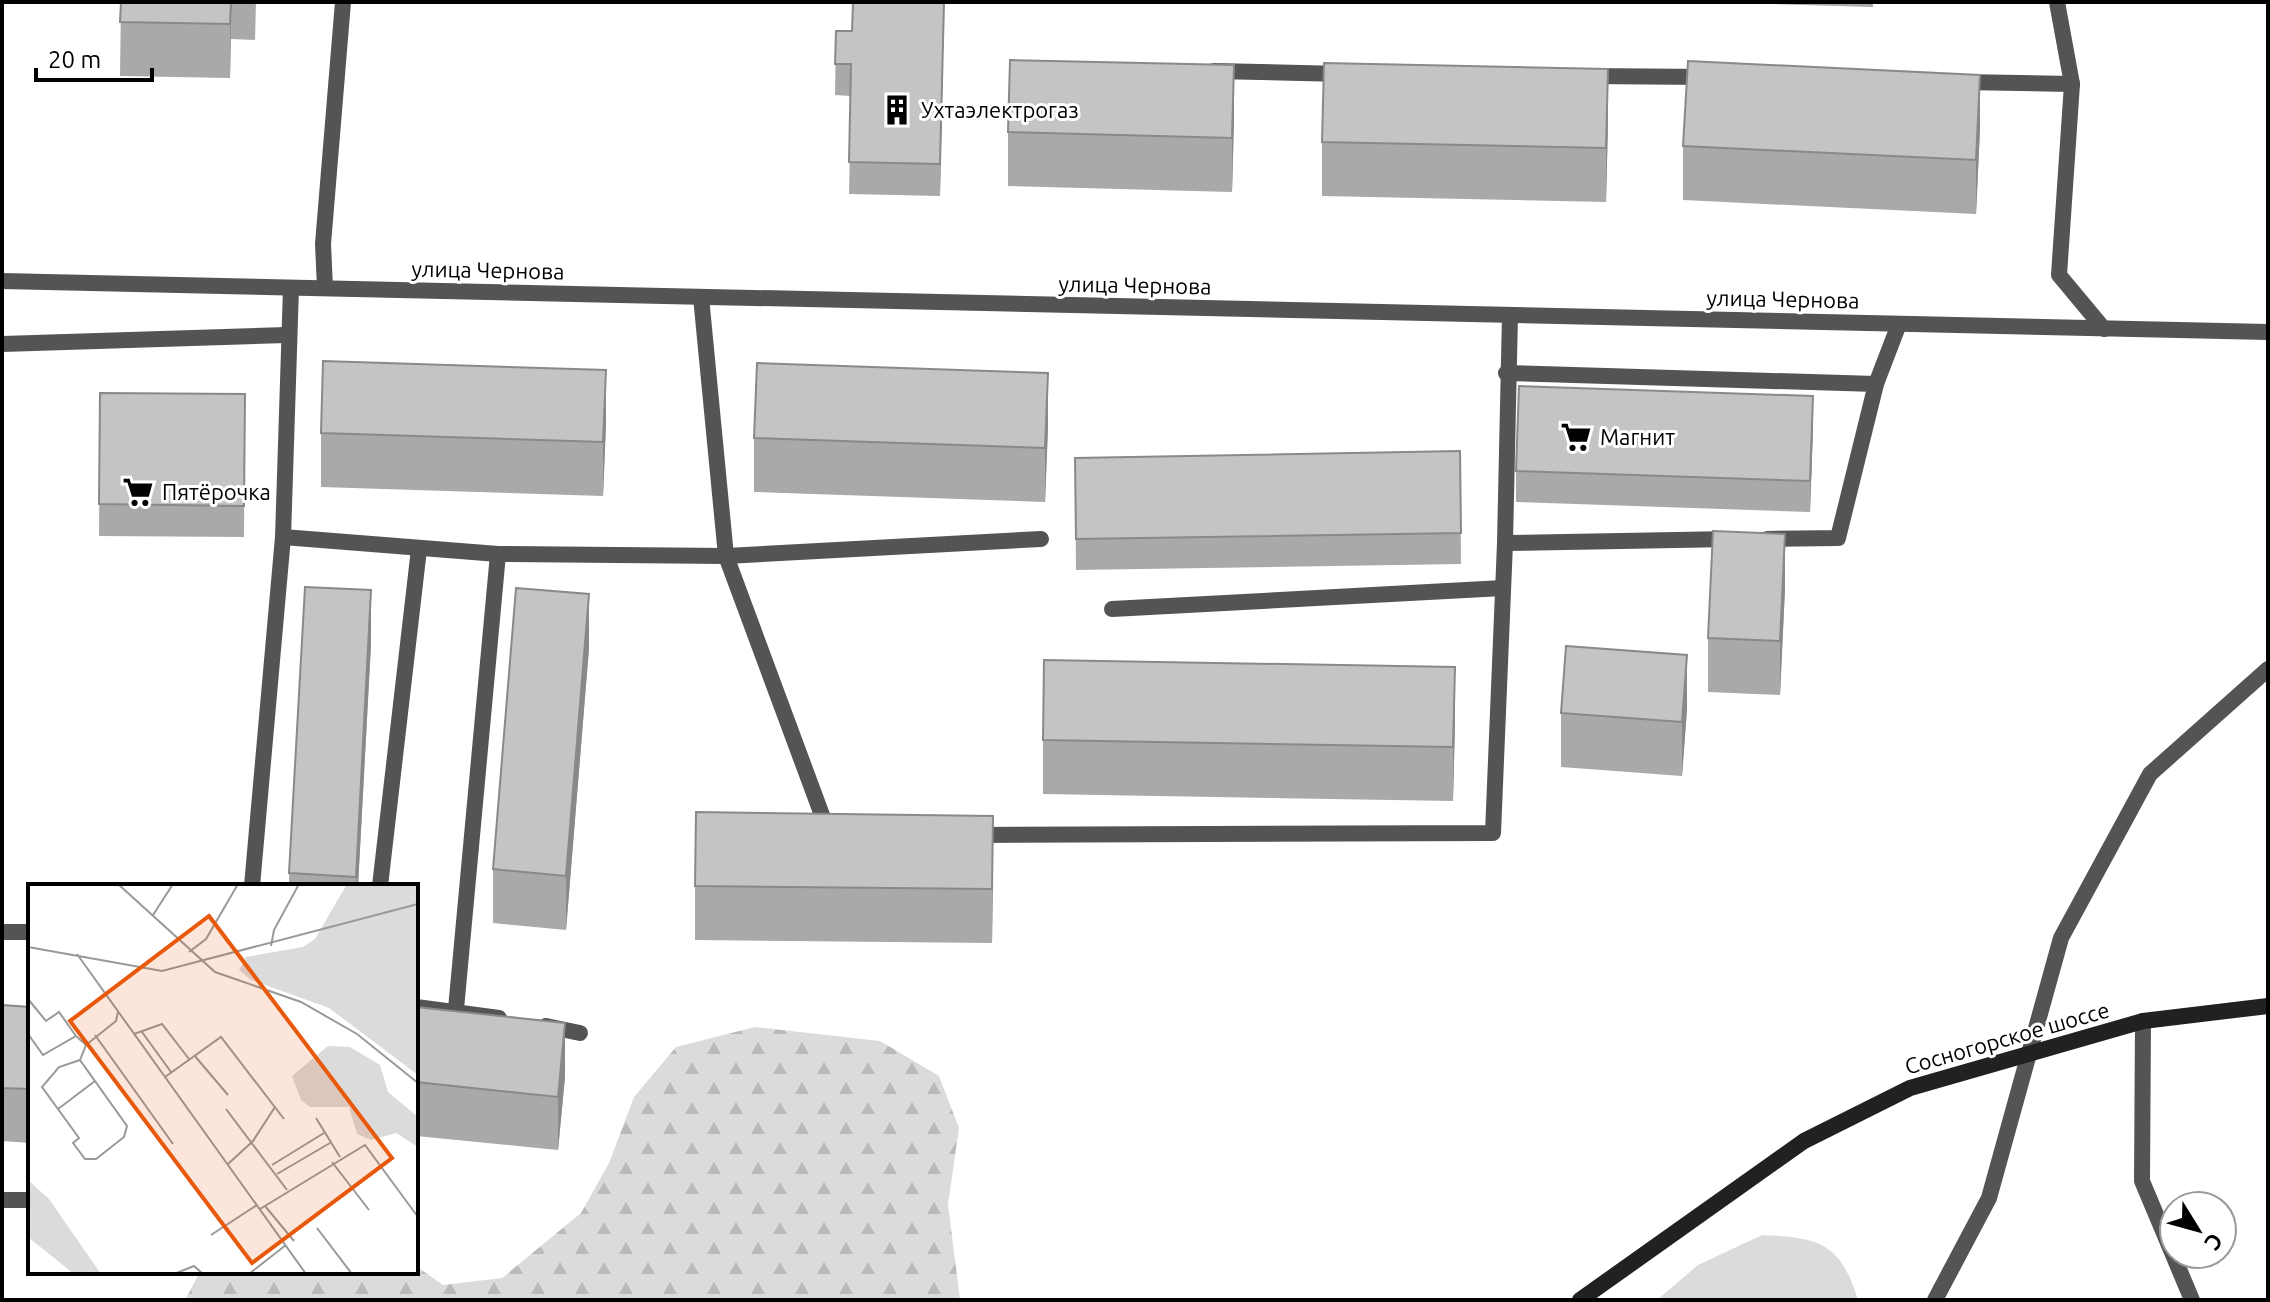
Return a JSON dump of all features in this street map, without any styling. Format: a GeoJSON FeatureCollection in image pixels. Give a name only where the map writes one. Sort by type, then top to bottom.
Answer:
{"type":"FeatureCollection","features":[{"type":"Feature","properties":{"kind":"main road","name":"Сосногорское шоссе"},"geometry":{"type":"LineString","coordinates":[[1580,1300],[1804,1141],[1910,1088],[2143,1021],[2268,1006]]}},
{"type":"Feature","properties":{"kind":"street"},"geometry":{"type":"LineString","coordinates":[[325,288],[323,244],[343,2]]}},
{"type":"Feature","properties":{"kind":"street"},"geometry":{"type":"LineString","coordinates":[[2057,2],[2072,84],[2059,275],[2104,329]]}},
{"type":"Feature","properties":{"kind":"street"},"geometry":{"type":"LineString","coordinates":[[1198,70],[1357,74]]}},
{"type":"Feature","properties":{"kind":"street"},"geometry":{"type":"LineString","coordinates":[[1564,76],[1723,77]]}},
{"type":"Feature","properties":{"kind":"street"},"geometry":{"type":"LineString","coordinates":[[1945,81],[2072,84]]}},
{"type":"Feature","properties":{"kind":"street","name":"улица Чернова"},"geometry":{"type":"LineString","coordinates":[[2,281],[2268,332]]}},
{"type":"Feature","properties":{"kind":"street"},"geometry":{"type":"LineString","coordinates":[[252,884],[283,537],[286,335],[291,288]]}},
{"type":"Feature","properties":{"kind":"street"},"geometry":{"type":"LineString","coordinates":[[701,297],[726,556],[829,836]]}},
{"type":"Feature","properties":{"kind":"street"},"geometry":{"type":"LineString","coordinates":[[956,835],[1493,833],[1505,543],[1506,373],[1510,315]]}},
{"type":"Feature","properties":{"kind":"street"},"geometry":{"type":"LineString","coordinates":[[1505,543],[1838,538],[1876,384],[1899,324]]}},
{"type":"Feature","properties":{"kind":"street"},"geometry":{"type":"LineString","coordinates":[[2,344],[286,335]]}},
{"type":"Feature","properties":{"kind":"street"},"geometry":{"type":"LineString","coordinates":[[1506,373],[1876,384]]}},
{"type":"Feature","properties":{"kind":"street"},"geometry":{"type":"LineString","coordinates":[[283,537],[498,554],[726,556],[1041,539]]}},
{"type":"Feature","properties":{"kind":"street"},"geometry":{"type":"LineString","coordinates":[[380,884],[419,549]]}},
{"type":"Feature","properties":{"kind":"street"},"geometry":{"type":"LineString","coordinates":[[456,1009],[498,554]]}},
{"type":"Feature","properties":{"kind":"street"},"geometry":{"type":"LineString","coordinates":[[1112,609],[1503,588]]}},
{"type":"Feature","properties":{"kind":"street"},"geometry":{"type":"LineString","coordinates":[[1935,1300],[1989,1198],[2061,938],[2150,774],[2268,669]]}},
{"type":"Feature","properties":{"kind":"street"},"geometry":{"type":"LineString","coordinates":[[2,932],[28,932]]}},
{"type":"Feature","properties":{"kind":"street"},"geometry":{"type":"LineString","coordinates":[[418,1007],[456,1009],[580,1033]]}},
{"type":"Feature","properties":{"kind":"street"},"geometry":{"type":"LineString","coordinates":[[2143,1021],[2142,1181],[2192,1300]]}},
{"type":"Feature","properties":{"kind":"street"},"geometry":{"type":"LineString","coordinates":[[2,1200],[28,1200]]}},
{"type":"Feature","properties":{"kind":"green space"},"geometry":{"type":"Polygon","coordinates":[[[755,1027],[880,1041],[939,1076],[959,1128],[948,1204],[960,1300],[185,1300],[199,1274],[418,1274],[418,1267],[443,1285],[502,1278],[581,1213],[609,1163],[634,1097],[676,1047],[755,1027]]]}},
{"type":"Feature","properties":{"kind":"green space"},"geometry":{"type":"Polygon","coordinates":[[[1762,1235],[1798,1238],[1824,1246],[1843,1265],[1858,1300],[1657,1300],[1698,1265],[1762,1235]]]}},
{"type":"Feature","properties":{"kind":"building"},"geometry":{"type":"Polygon","coordinates":[[[121,2],[231,2],[230,24],[120,22],[121,2]]]}},
{"type":"Feature","properties":{"kind":"building","name":"Ухтаэлектрогаз"},"geometry":{"type":"Polygon","coordinates":[[[853,2],[944,2],[940,164],[849,162],[851,64],[835,64],[836,31],[852,31],[853,2]]]}},
{"type":"Feature","properties":{"kind":"building"},"geometry":{"type":"Polygon","coordinates":[[[1010,60],[1234,65],[1232,138],[1008,132],[1010,60]]]}},
{"type":"Feature","properties":{"kind":"building"},"geometry":{"type":"Polygon","coordinates":[[[1688,61],[1980,75],[1976,160],[1683,146],[1688,61]]]}},
{"type":"Feature","properties":{"kind":"building"},"geometry":{"type":"Polygon","coordinates":[[[1324,63],[1608,69],[1606,148],[1322,142],[1324,63]]]}},
{"type":"Feature","properties":{"kind":"building"},"geometry":{"type":"Polygon","coordinates":[[[323,361],[606,370],[603,442],[321,433],[323,361]]]}},
{"type":"Feature","properties":{"kind":"building"},"geometry":{"type":"Polygon","coordinates":[[[757,363],[1048,373],[1045,448],[754,438],[757,363]]]}},
{"type":"Feature","properties":{"kind":"building"},"geometry":{"type":"Polygon","coordinates":[[[1519,386],[1813,396],[1810,481],[1516,471],[1519,386]]]}},
{"type":"Feature","properties":{"kind":"building"},"geometry":{"type":"Polygon","coordinates":[[[100,393],[245,394],[244,506],[99,504],[100,393]]]}},
{"type":"Feature","properties":{"kind":"building"},"geometry":{"type":"Polygon","coordinates":[[[1460,451],[1461,533],[1076,539],[1075,458],[1460,451]]]}},
{"type":"Feature","properties":{"kind":"building"},"geometry":{"type":"Polygon","coordinates":[[[1713,531],[1785,534],[1780,641],[1708,638],[1713,531]]]}},
{"type":"Feature","properties":{"kind":"building"},"geometry":{"type":"Polygon","coordinates":[[[305,587],[371,590],[356,877],[289,873],[305,587]]]}},
{"type":"Feature","properties":{"kind":"building"},"geometry":{"type":"Polygon","coordinates":[[[516,588],[589,594],[566,876],[493,869],[516,588]]]}},
{"type":"Feature","properties":{"kind":"building"},"geometry":{"type":"Polygon","coordinates":[[[1566,646],[1687,655],[1682,722],[1561,713],[1566,646]]]}},
{"type":"Feature","properties":{"kind":"building"},"geometry":{"type":"Polygon","coordinates":[[[1044,660],[1455,667],[1453,747],[1043,740],[1044,660]]]}},
{"type":"Feature","properties":{"kind":"building"},"geometry":{"type":"Polygon","coordinates":[[[696,812],[993,816],[992,889],[695,886],[696,812]]]}},
{"type":"Feature","properties":{"kind":"building"},"geometry":{"type":"Polygon","coordinates":[[[2,1005],[28,1007],[28,1089],[2,1088],[2,1005]]]}},
{"type":"Feature","properties":{"kind":"building"},"geometry":{"type":"Polygon","coordinates":[[[418,1007],[565,1023],[558,1097],[418,1082],[418,1007]]]}},
{"type":"Feature","properties":{"kind":"place","name":"Ухтаэлектрогаз"},"geometry":{"type":"Point","coordinates":[897,110]}},
{"type":"Feature","properties":{"kind":"place","name":"Магнит"},"geometry":{"type":"Point","coordinates":[1576,437]}},
{"type":"Feature","properties":{"kind":"place","name":"Пятёрочка"},"geometry":{"type":"Point","coordinates":[138,492]}}]}
